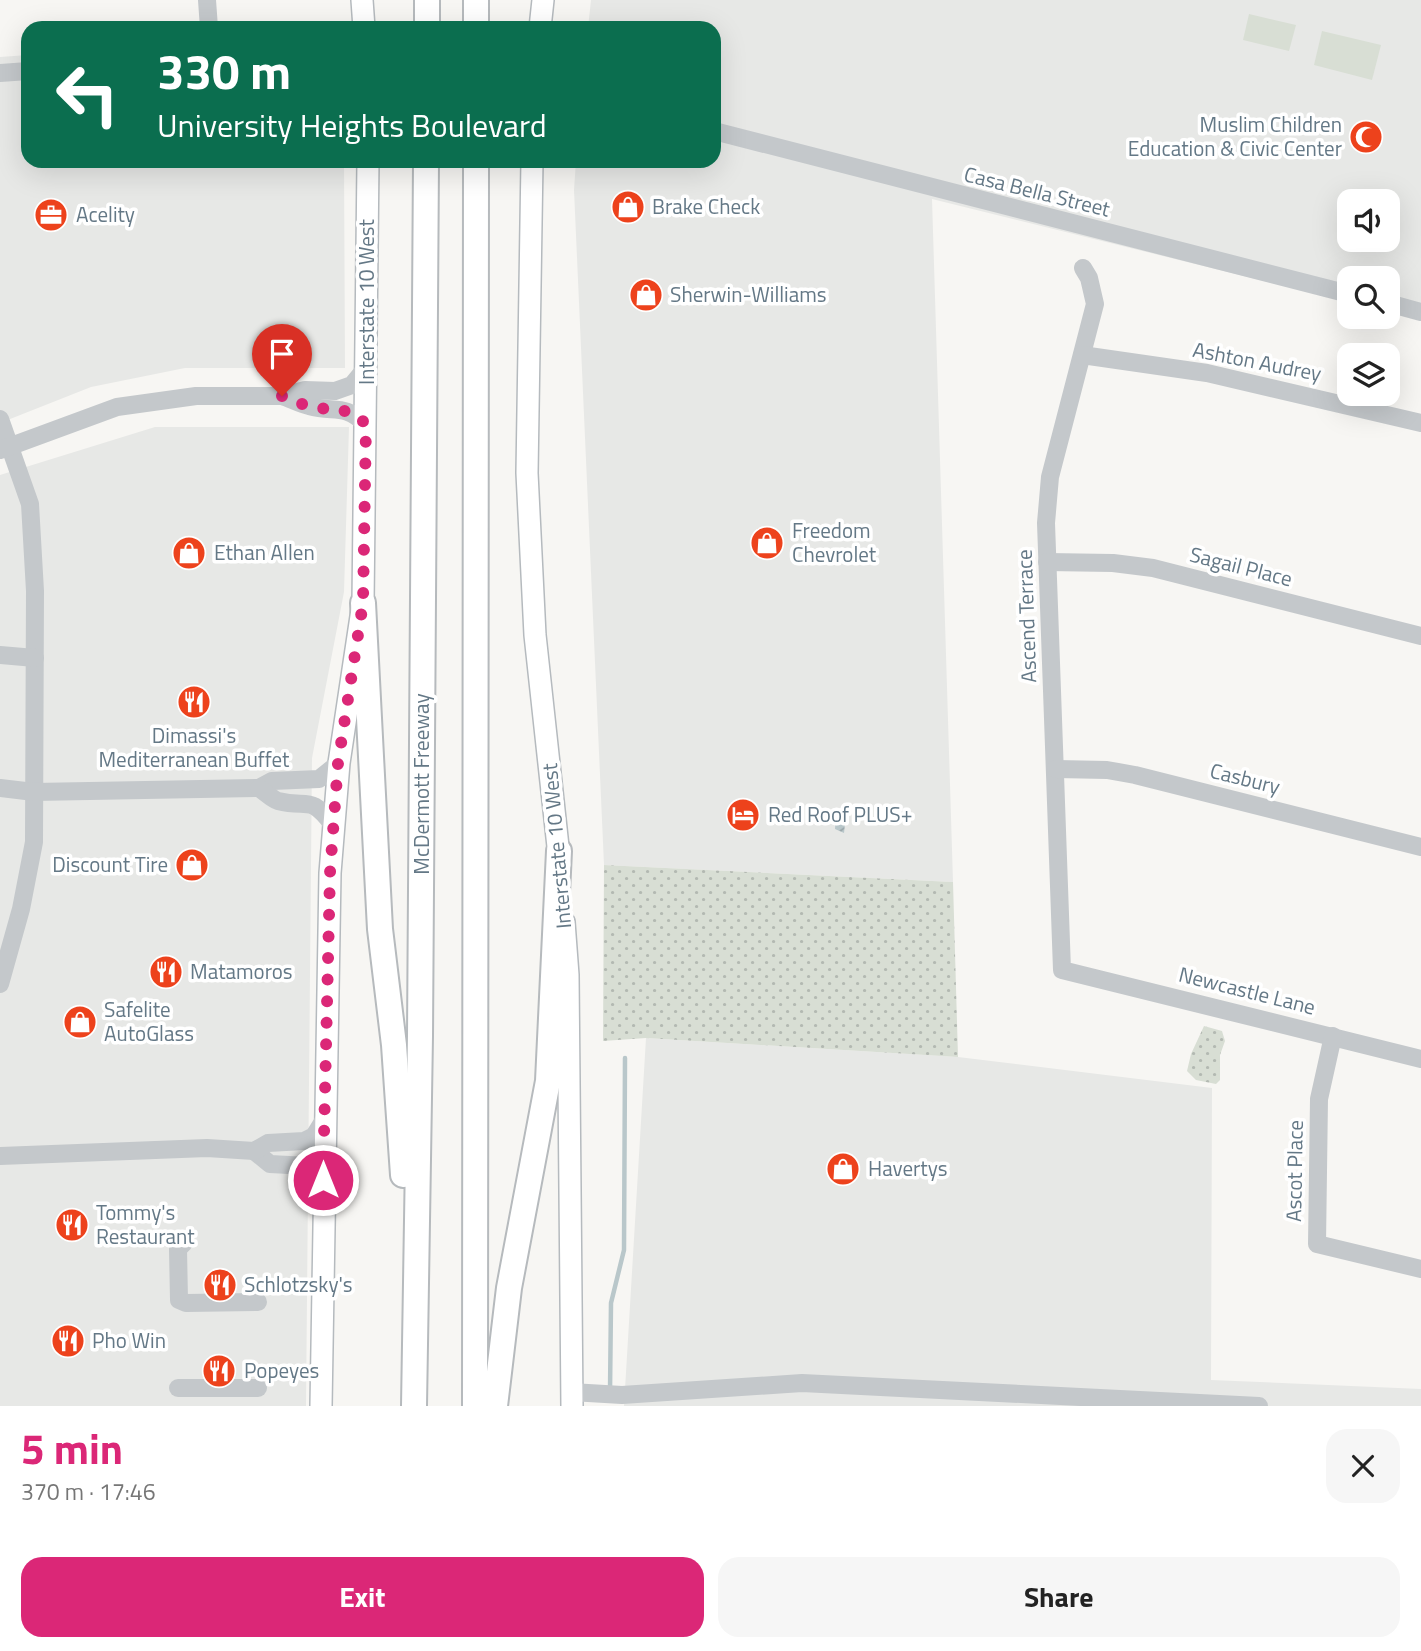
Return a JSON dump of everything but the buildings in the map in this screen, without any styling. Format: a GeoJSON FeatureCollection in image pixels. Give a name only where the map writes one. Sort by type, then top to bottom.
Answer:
{"type":"FeatureCollection","features":[{"type":"Feature","properties":{"kind":"highway"},"geometry":{"type":"LineString","coordinates":[[427,0],[427,21]]}},
{"type":"Feature","properties":{"kind":"highway"},"geometry":{"type":"LineString","coordinates":[[476,0],[476,21]]}},
{"type":"Feature","properties":{"kind":"highway","name":"McDermott Freeway"},"geometry":{"type":"LineString","coordinates":[[414,1406],[420,1036],[426,168]]}},
{"type":"Feature","properties":{"kind":"highway"},"geometry":{"type":"LineString","coordinates":[[475,1406],[476,168]]}},
{"type":"Feature","properties":{"kind":"highway"},"geometry":{"type":"LineString","coordinates":[[363,603],[380,929],[401,1136],[414,1406]]}},
{"type":"Feature","properties":{"kind":"highway"},"geometry":{"type":"LineString","coordinates":[[495,1406],[509,1288],[548,1081],[559,851]]}},
{"type":"Feature","properties":{"kind":"main road"},"geometry":{"type":"LineString","coordinates":[[362,0],[364,21]]}},
{"type":"Feature","properties":{"kind":"main road"},"geometry":{"type":"LineString","coordinates":[[541,21],[543,0]]}},
{"type":"Feature","properties":{"kind":"main road","name":"Interstate 10 West"},"geometry":{"type":"LineString","coordinates":[[321,1406],[324,1120],[333,825],[338,763],[363,603],[368,168]]}},
{"type":"Feature","properties":{"kind":"main road","name":"Interstate 10 West"},"geometry":{"type":"LineString","coordinates":[[532,168],[527,474],[535,635],[559,851],[568,975],[571,1399]]}},
{"type":"Feature","properties":{"kind":"street"},"geometry":{"type":"LineString","coordinates":[[207,0],[208,21]]}},
{"type":"Feature","properties":{"kind":"street"},"geometry":{"type":"LineString","coordinates":[[0,73],[21,72]]}},
{"type":"Feature","properties":{"kind":"street","name":"Casa Bella Street"},"geometry":{"type":"LineString","coordinates":[[721,133],[1337,291]]}},
{"type":"Feature","properties":{"kind":"street","name":"Ascend Terrace"},"geometry":{"type":"LineString","coordinates":[[1062,970],[1047,562],[1050,477],[1095,304],[1089,278],[1083,268]]}},
{"type":"Feature","properties":{"kind":"street"},"geometry":{"type":"LineString","coordinates":[[1400,306],[1421,312]]}},
{"type":"Feature","properties":{"kind":"street","name":"Ashton Audrey"},"geometry":{"type":"LineString","coordinates":[[1082,355],[1206,373],[1421,423]]}},
{"type":"Feature","properties":{"kind":"street"},"geometry":{"type":"LineString","coordinates":[[5,448],[117,407],[152,400],[196,396],[282,396],[305,390],[343,388],[352,385],[366,368]]}},
{"type":"Feature","properties":{"kind":"street"},"geometry":{"type":"LineString","coordinates":[[282,396],[311,407],[340,407],[353,412],[366,424]]}},
{"type":"Feature","properties":{"kind":"street"},"geometry":{"type":"LineString","coordinates":[[0,419],[5,448],[25,487],[31,515],[34,658],[34,842],[21,909],[0,984]]}},
{"type":"Feature","properties":{"kind":"street","name":"Sagail Place"},"geometry":{"type":"LineString","coordinates":[[1047,562],[1113,563],[1153,568],[1421,636]]}},
{"type":"Feature","properties":{"kind":"street"},"geometry":{"type":"LineString","coordinates":[[0,655],[34,658]]}},
{"type":"Feature","properties":{"kind":"street"},"geometry":{"type":"LineString","coordinates":[[0,788],[34,792],[259,788],[272,781],[319,779],[338,763]]}},
{"type":"Feature","properties":{"kind":"street","name":"Casbury"},"geometry":{"type":"LineString","coordinates":[[1056,769],[1107,770],[1135,775],[1421,848]]}},
{"type":"Feature","properties":{"kind":"street"},"geometry":{"type":"LineString","coordinates":[[259,788],[278,801],[309,803],[321,809],[333,825]]}},
{"type":"Feature","properties":{"kind":"street","name":"Newcastle Lane"},"geometry":{"type":"LineString","coordinates":[[1062,970],[1421,1059]]}},
{"type":"Feature","properties":{"kind":"street","name":"Ascot Place"},"geometry":{"type":"LineString","coordinates":[[1333,1036],[1320,1099],[1317,1244],[1421,1269]]}},
{"type":"Feature","properties":{"kind":"street"},"geometry":{"type":"LineString","coordinates":[[0,1156],[207,1148],[254,1151],[268,1143],[304,1141],[314,1136],[324,1120]]}},
{"type":"Feature","properties":{"kind":"street"},"geometry":{"type":"LineString","coordinates":[[254,1151],[270,1164],[308,1166],[323,1180]]}},
{"type":"Feature","properties":{"kind":"street"},"geometry":{"type":"LineString","coordinates":[[184,1243],[178,1249],[179,1300],[186,1303],[258,1302]]}},
{"type":"Feature","properties":{"kind":"street"},"geometry":{"type":"LineString","coordinates":[[571,1399],[600,1394],[622,1395],[802,1383],[1121,1403],[1259,1406]]}},
{"type":"Feature","properties":{"kind":"street"},"geometry":{"type":"LineString","coordinates":[[178,1388],[258,1388]]}},
{"type":"Feature","properties":{"kind":"shaded area"},"geometry":{"type":"Polygon","coordinates":[[[591,0],[1421,0],[1421,320],[1400,315],[1400,266],[1337,266],[1337,299],[932,199],[953,882],[604,865],[574,190],[576,168],[721,168],[721,21],[589,21],[591,0]]]}},
{"type":"Feature","properties":{"kind":"shaded area"},"geometry":{"type":"Polygon","coordinates":[[[1249,14],[1296,25],[1289,51],[1243,40],[1249,14]]]}},
{"type":"Feature","properties":{"kind":"shaded area"},"geometry":{"type":"Polygon","coordinates":[[[1322,31],[1381,45],[1372,80],[1314,65],[1322,31]]]}},
{"type":"Feature","properties":{"kind":"shaded area"},"geometry":{"type":"Polygon","coordinates":[[[21,56],[21,168],[344,168],[345,368],[185,368],[91,387],[0,423],[0,57],[21,56]]]}},
{"type":"Feature","properties":{"kind":"shaded area"},"geometry":{"type":"Polygon","coordinates":[[[155,427],[349,427],[344,592],[312,758],[306,1406],[0,1406],[0,475],[155,427]]]}},
{"type":"Feature","properties":{"kind":"shaded area"},"geometry":{"type":"Polygon","coordinates":[[[604,865],[953,882],[958,1057],[646,1038],[603,1041],[604,865]]]}},
{"type":"Feature","properties":{"kind":"shaded area"},"geometry":{"type":"Polygon","coordinates":[[[1204,1026],[1222,1031],[1225,1041],[1220,1055],[1220,1080],[1216,1084],[1196,1080],[1187,1071],[1191,1054],[1204,1026]]]}},
{"type":"Feature","properties":{"kind":"shaded area"},"geometry":{"type":"Polygon","coordinates":[[[646,1038],[958,1057],[1212,1088],[1211,1380],[1421,1389],[1421,1406],[624,1406],[646,1038]]]}},
{"type":"Feature","properties":{"kind":"water"},"geometry":{"type":"Polygon","coordinates":[[[840,811],[846,815],[844,833],[835,829],[836,814],[840,811]]]}},
{"type":"Feature","properties":{"kind":"waterway"},"geometry":{"type":"LineString","coordinates":[[610,1392],[611,1303],[624,1250],[625,1058]]}},
{"type":"Feature","properties":{"kind":"place","name":"Muslim Children Education & Civic Center"},"geometry":{"type":"Point","coordinates":[1366,137]}},
{"type":"Feature","properties":{"kind":"place","name":"Brake Check"},"geometry":{"type":"Point","coordinates":[628,207]}},
{"type":"Feature","properties":{"kind":"place","name":"Acelity"},"geometry":{"type":"Point","coordinates":[51,215]}},
{"type":"Feature","properties":{"kind":"place","name":"Sherwin-Williams"},"geometry":{"type":"Point","coordinates":[646,295]}},
{"type":"Feature","properties":{"kind":"place","name":"Freedom Chevrolet"},"geometry":{"type":"Point","coordinates":[767,543]}},
{"type":"Feature","properties":{"kind":"place","name":"Ethan Allen"},"geometry":{"type":"Point","coordinates":[189,553]}},
{"type":"Feature","properties":{"kind":"place","name":"Dimassi's Mediterranean Buffet"},"geometry":{"type":"Point","coordinates":[194,702]}},
{"type":"Feature","properties":{"kind":"place","name":"Red Roof PLUS+"},"geometry":{"type":"Point","coordinates":[743,815]}},
{"type":"Feature","properties":{"kind":"place","name":"Discount Tire"},"geometry":{"type":"Point","coordinates":[192,865]}},
{"type":"Feature","properties":{"kind":"place","name":"Matamoros"},"geometry":{"type":"Point","coordinates":[166,972]}},
{"type":"Feature","properties":{"kind":"place","name":"Safelite AutoGlass"},"geometry":{"type":"Point","coordinates":[80,1022]}},
{"type":"Feature","properties":{"kind":"place","name":"Havertys"},"geometry":{"type":"Point","coordinates":[843,1169]}},
{"type":"Feature","properties":{"kind":"place","name":"Tommy's Restaurant"},"geometry":{"type":"Point","coordinates":[72,1225]}},
{"type":"Feature","properties":{"kind":"place","name":"Schlotzsky's"},"geometry":{"type":"Point","coordinates":[220,1285]}},
{"type":"Feature","properties":{"kind":"place","name":"Pho Win"},"geometry":{"type":"Point","coordinates":[68,1341]}},
{"type":"Feature","properties":{"kind":"place","name":"Popeyes"},"geometry":{"type":"Point","coordinates":[219,1371]}},
{"type":"Feature","properties":{"kind":"route"},"geometry":{"type":"LineString","coordinates":[[282,396],[311,407],[340,407],[353,412],[366,424],[363,603],[338,763],[330,873],[323,1180]]}}]}
